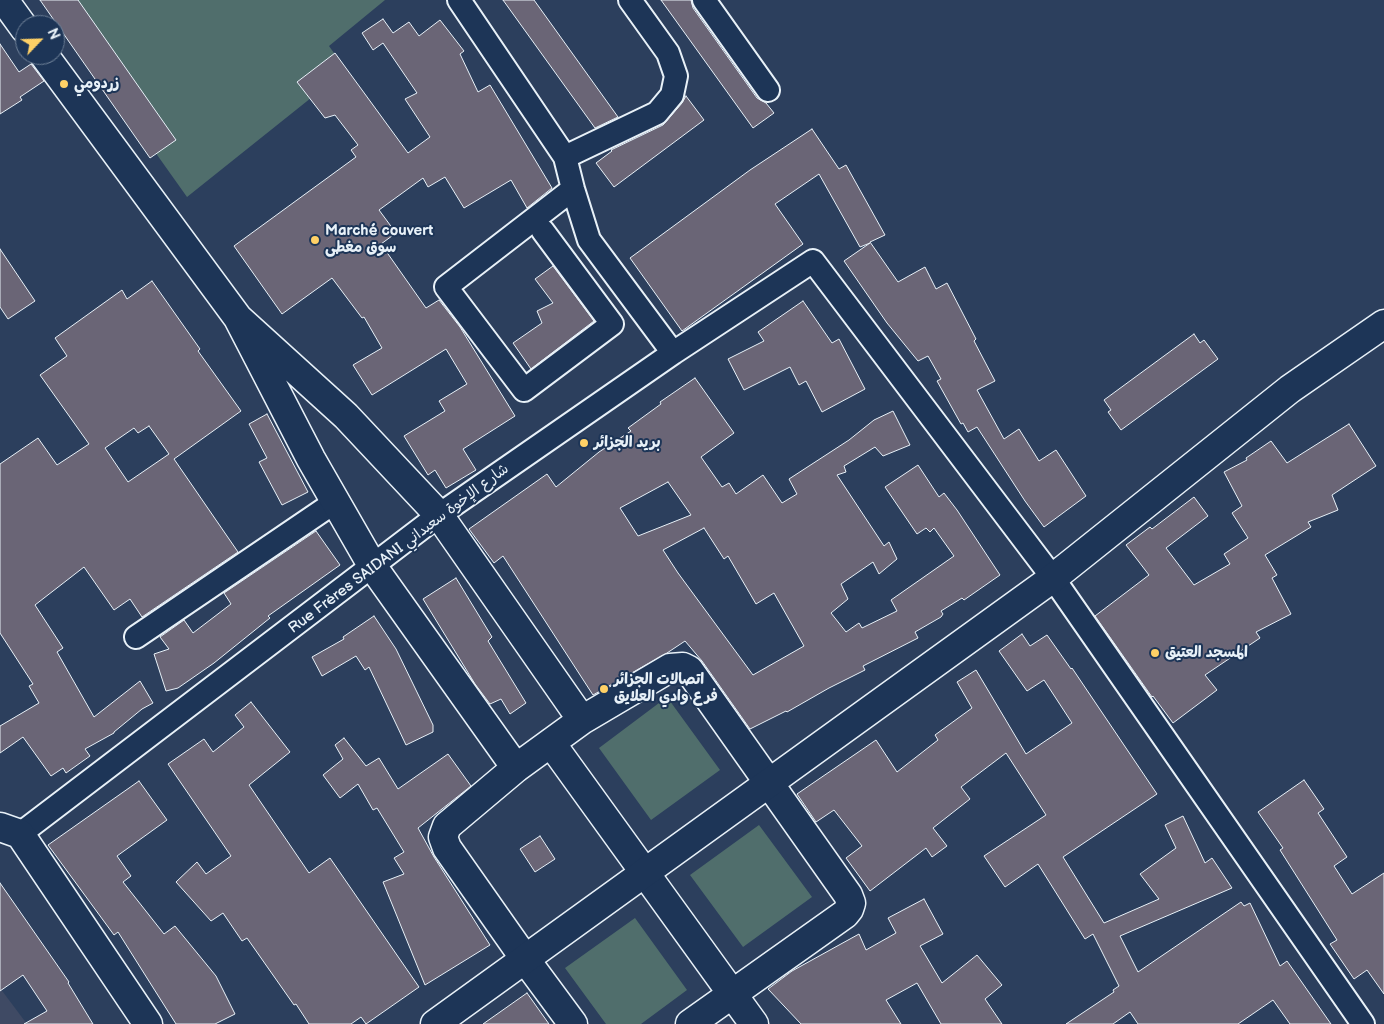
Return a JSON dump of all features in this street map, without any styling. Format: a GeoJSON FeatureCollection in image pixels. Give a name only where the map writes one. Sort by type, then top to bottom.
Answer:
{"type":"FeatureCollection","features":[{"type":"Feature","properties":{"kind":"main road"},"geometry":{"type":"LineString","coordinates":[[4,0],[15,15]]}},
{"type":"Feature","properties":{"kind":"main road"},"geometry":{"type":"LineString","coordinates":[[51,65],[238,318],[311,459],[373,567],[516,768]]}},
{"type":"Feature","properties":{"kind":"main road"},"geometry":{"type":"LineString","coordinates":[[238,318],[346,416],[439,515],[582,720]]}},
{"type":"Feature","properties":{"kind":"main road"},"geometry":{"type":"LineString","coordinates":[[435,1024],[1053,578],[1290,389],[1384,324]]}},
{"type":"Feature","properties":{"kind":"main road"},"geometry":{"type":"LineString","coordinates":[[573,1024],[524,959],[447,848],[443,837],[447,826],[516,768],[582,720],[670,668],[683,666],[689,670],[848,895],[851,903],[845,914],[690,1024]]}},
{"type":"Feature","properties":{"kind":"main road"},"geometry":{"type":"LineString","coordinates":[[551,743],[754,1024]]}},
{"type":"Feature","properties":{"kind":"main road"},"geometry":{"type":"LineString","coordinates":[[10,831],[148,1024]]}},
{"type":"Feature","properties":{"kind":"street"},"geometry":{"type":"LineString","coordinates":[[458,0],[565,156],[589,240],[674,353]]}},
{"type":"Feature","properties":{"kind":"street"},"geometry":{"type":"LineString","coordinates":[[565,156],[657,113],[672,95],[676,76],[668,53],[630,0]]}},
{"type":"Feature","properties":{"kind":"street"},"geometry":{"type":"LineString","coordinates":[[704,0],[768,90]]}},
{"type":"Feature","properties":{"kind":"street"},"geometry":{"type":"LineString","coordinates":[[543,230],[612,324],[524,390],[446,287],[573,189]]}},
{"type":"Feature","properties":{"kind":"street","name":"Rue Frères SAIDANI شارع الإخوة سعيداني"},"geometry":{"type":"LineString","coordinates":[[10,831],[373,567],[439,515],[674,353],[813,261],[1053,578]]}},
{"type":"Feature","properties":{"kind":"street"},"geometry":{"type":"LineString","coordinates":[[136,637],[335,502]]}},
{"type":"Feature","properties":{"kind":"street"},"geometry":{"type":"LineString","coordinates":[[1053,578],[1363,1024]]}},
{"type":"Feature","properties":{"kind":"shaded area"},"geometry":{"type":"Polygon","coordinates":[[[0,988],[27,1024],[0,1024],[0,988]]]}},
{"type":"Feature","properties":{"kind":"green space"},"geometry":{"type":"Polygon","coordinates":[[[47,0],[385,0],[329,46],[346,70],[187,197],[65,25],[65,15],[58,15],[47,0]]]}},
{"type":"Feature","properties":{"kind":"green space"},"geometry":{"type":"Polygon","coordinates":[[[667,697],[720,770],[651,820],[599,748],[667,697]]]}},
{"type":"Feature","properties":{"kind":"green space"},"geometry":{"type":"Polygon","coordinates":[[[759,825],[812,897],[743,947],[690,875],[759,825]]]}},
{"type":"Feature","properties":{"kind":"green space"},"geometry":{"type":"Polygon","coordinates":[[[635,918],[687,990],[641,1024],[606,1024],[565,968],[635,918]]]}},
{"type":"Feature","properties":{"kind":"building"},"geometry":{"type":"Polygon","coordinates":[[[40,0],[78,0],[176,140],[150,158],[65,36],[65,15],[50,15],[40,0]]]}},
{"type":"Feature","properties":{"kind":"building"},"geometry":{"type":"Polygon","coordinates":[[[503,0],[534,0],[618,117],[595,128],[503,0]]]}},
{"type":"Feature","properties":{"kind":"building"},"geometry":{"type":"Polygon","coordinates":[[[661,0],[691,0],[693,8],[757,98],[766,103],[774,113],[753,128],[661,0]]]}},
{"type":"Feature","properties":{"kind":"building"},"geometry":{"type":"Polygon","coordinates":[[[383,19],[393,33],[409,22],[419,36],[440,20],[464,51],[460,54],[478,92],[490,85],[552,188],[527,208],[511,180],[464,208],[445,177],[428,187],[423,178],[379,210],[396,233],[381,244],[426,308],[439,300],[460,327],[515,416],[463,449],[476,470],[446,488],[435,470],[428,475],[404,436],[445,411],[439,401],[467,384],[446,349],[372,395],[353,365],[382,348],[364,317],[362,318],[332,278],[282,314],[234,246],[356,157],[351,150],[358,145],[335,115],[325,118],[297,82],[335,53],[408,153],[430,137],[405,99],[417,93],[383,43],[373,50],[362,33],[383,19]]]}},
{"type":"Feature","properties":{"kind":"building"},"geometry":{"type":"Polygon","coordinates":[[[0,44],[19,72],[32,65],[44,81],[20,97],[22,100],[0,114],[0,44]]]}},
{"type":"Feature","properties":{"kind":"building"},"geometry":{"type":"Polygon","coordinates":[[[686,96],[704,120],[614,187],[596,163],[611,150],[663,125],[686,96]]]}},
{"type":"Feature","properties":{"kind":"building"},"geometry":{"type":"Polygon","coordinates":[[[812,129],[839,169],[846,165],[885,235],[870,242],[898,282],[925,267],[936,289],[947,283],[995,381],[977,390],[1004,439],[1019,429],[1039,461],[1056,450],[1086,496],[1044,527],[977,427],[968,432],[963,423],[961,424],[937,381],[941,379],[928,356],[918,361],[887,323],[844,261],[870,243],[860,247],[819,174],[775,204],[803,244],[682,331],[630,258],[750,170],[812,129]]]}},
{"type":"Feature","properties":{"kind":"building"},"geometry":{"type":"Polygon","coordinates":[[[0,249],[35,301],[8,319],[0,307],[0,249]]]}},
{"type":"Feature","properties":{"kind":"building"},"geometry":{"type":"Polygon","coordinates":[[[553,266],[594,321],[531,369],[513,343],[542,323],[537,311],[553,303],[535,279],[553,266]]]}},
{"type":"Feature","properties":{"kind":"building"},"geometry":{"type":"Polygon","coordinates":[[[152,281],[200,349],[198,351],[241,411],[174,459],[238,552],[142,617],[130,599],[114,610],[84,567],[35,605],[63,648],[57,652],[94,717],[140,681],[153,703],[142,709],[114,733],[85,749],[90,756],[66,773],[63,768],[51,776],[23,737],[0,753],[0,726],[39,703],[29,686],[33,684],[0,633],[0,464],[38,438],[57,465],[89,444],[40,375],[67,356],[55,338],[122,290],[127,299],[152,281]],[[149,426],[138,433],[134,428],[105,448],[128,482],[169,454],[149,426]]]}},
{"type":"Feature","properties":{"kind":"building"},"geometry":{"type":"Polygon","coordinates":[[[803,301],[832,343],[839,339],[865,389],[822,412],[806,381],[799,385],[790,367],[744,390],[728,359],[764,341],[758,332],[803,301]]]}},
{"type":"Feature","properties":{"kind":"building"},"geometry":{"type":"Polygon","coordinates":[[[1194,334],[1200,343],[1204,340],[1218,359],[1121,430],[1108,412],[1111,410],[1104,400],[1194,334]]]}},
{"type":"Feature","properties":{"kind":"building"},"geometry":{"type":"Polygon","coordinates":[[[695,378],[734,433],[701,457],[722,487],[729,483],[736,494],[763,475],[782,503],[797,494],[789,479],[849,440],[874,420],[893,411],[910,445],[883,456],[875,447],[844,466],[846,472],[837,475],[884,546],[889,542],[897,559],[879,574],[873,562],[841,584],[848,599],[831,613],[846,632],[859,623],[862,628],[897,611],[891,600],[954,556],[934,528],[930,532],[926,528],[917,534],[885,487],[918,465],[939,497],[944,493],[957,510],[1000,575],[964,600],[962,598],[941,611],[943,614],[941,617],[915,632],[918,638],[863,666],[865,670],[787,712],[750,729],[702,661],[685,641],[593,695],[503,556],[494,563],[469,529],[547,474],[556,487],[599,452],[631,431],[628,428],[661,404],[660,402],[695,378]],[[668,482],[620,508],[638,536],[691,515],[668,482]],[[704,528],[663,550],[753,675],[804,646],[774,593],[756,604],[728,556],[724,559],[704,528]]]}},
{"type":"Feature","properties":{"kind":"building"},"geometry":{"type":"Polygon","coordinates":[[[267,414],[308,492],[282,505],[259,462],[267,458],[249,424],[267,414]]]}},
{"type":"Feature","properties":{"kind":"building"},"geometry":{"type":"Polygon","coordinates":[[[1349,424],[1376,466],[1332,495],[1338,510],[1308,522],[1311,527],[1265,555],[1277,575],[1272,578],[1291,614],[1256,632],[1260,638],[1205,675],[1217,690],[1173,723],[1152,697],[1095,616],[1149,575],[1126,545],[1150,527],[1152,529],[1194,497],[1208,516],[1166,548],[1194,585],[1230,564],[1224,554],[1248,538],[1232,513],[1242,506],[1224,472],[1247,460],[1246,458],[1271,441],[1287,463],[1349,424]]]}},
{"type":"Feature","properties":{"kind":"building"},"geometry":{"type":"Polygon","coordinates":[[[316,531],[340,565],[268,616],[270,618],[214,663],[178,688],[166,691],[154,654],[169,649],[160,637],[184,620],[193,633],[231,604],[224,593],[316,531]]]}},
{"type":"Feature","properties":{"kind":"building"},"geometry":{"type":"Polygon","coordinates":[[[456,578],[492,637],[488,641],[526,703],[510,714],[501,699],[490,704],[475,684],[423,599],[456,578]]]}},
{"type":"Feature","properties":{"kind":"building"},"geometry":{"type":"Polygon","coordinates":[[[374,616],[396,649],[433,725],[433,732],[406,745],[369,667],[365,670],[356,656],[322,676],[312,657],[344,639],[343,637],[374,616]]]}},
{"type":"Feature","properties":{"kind":"building"},"geometry":{"type":"Polygon","coordinates":[[[1022,634],[1030,646],[1047,635],[1072,668],[1157,794],[1063,857],[1104,923],[1159,899],[1140,874],[1176,848],[1165,825],[1183,816],[1205,863],[1212,858],[1232,888],[1120,936],[1138,972],[1241,902],[1244,906],[1250,903],[1280,966],[1287,961],[1331,1024],[1290,1024],[1273,1000],[1238,1024],[1138,1024],[1130,1012],[1113,1024],[1066,1024],[1114,992],[1113,990],[1119,986],[1093,934],[1085,939],[1038,864],[1005,887],[984,856],[1046,815],[1006,753],[961,787],[970,799],[933,828],[947,846],[932,857],[926,848],[870,891],[846,858],[862,846],[834,810],[816,822],[797,794],[876,740],[897,772],[938,740],[935,735],[972,708],[957,682],[976,670],[1026,754],[1072,723],[1044,680],[1027,691],[999,651],[1022,634]]]}},
{"type":"Feature","properties":{"kind":"building"},"geometry":{"type":"Polygon","coordinates":[[[251,702],[290,752],[249,785],[309,873],[330,858],[419,987],[366,1024],[361,1017],[351,1024],[309,1024],[247,938],[242,941],[223,913],[211,921],[176,882],[197,862],[206,874],[231,856],[168,764],[204,739],[213,752],[244,727],[235,715],[251,702]]]}},
{"type":"Feature","properties":{"kind":"building"},"geometry":{"type":"Polygon","coordinates":[[[344,738],[366,766],[379,758],[398,789],[448,754],[471,786],[418,828],[434,857],[490,945],[425,985],[383,882],[404,874],[394,858],[404,852],[377,808],[373,810],[358,784],[340,798],[323,775],[343,759],[335,745],[344,738]]]}},
{"type":"Feature","properties":{"kind":"building"},"geometry":{"type":"Polygon","coordinates":[[[1304,780],[1324,809],[1318,813],[1347,857],[1334,866],[1352,894],[1384,873],[1384,994],[1367,970],[1354,979],[1330,944],[1337,940],[1280,850],[1283,848],[1258,812],[1304,780]]]}},
{"type":"Feature","properties":{"kind":"building"},"geometry":{"type":"Polygon","coordinates":[[[139,781],[167,820],[117,856],[131,876],[123,882],[164,934],[175,926],[216,976],[235,1014],[215,1024],[176,1024],[118,932],[114,935],[48,845],[139,781]]]}},
{"type":"Feature","properties":{"kind":"building"},"geometry":{"type":"Polygon","coordinates":[[[540,836],[555,859],[535,872],[520,849],[540,836]]]}},
{"type":"Feature","properties":{"kind":"building"},"geometry":{"type":"Polygon","coordinates":[[[0,883],[69,982],[93,1024],[24,1024],[47,1011],[23,975],[0,991],[0,883]]]}},
{"type":"Feature","properties":{"kind":"building"},"geometry":{"type":"Polygon","coordinates":[[[924,899],[943,934],[920,946],[942,983],[977,955],[1002,985],[985,999],[1002,1024],[941,1024],[917,983],[886,1000],[901,1024],[801,1024],[768,989],[792,971],[859,934],[866,950],[896,933],[888,918],[924,899]]]}},
{"type":"Feature","properties":{"kind":"building"},"geometry":{"type":"Polygon","coordinates":[[[527,993],[549,1024],[483,1024],[527,993]]]}},
{"type":"Feature","properties":{"kind":"place","name":"زردومي"},"geometry":{"type":"Point","coordinates":[64,84]}},
{"type":"Feature","properties":{"kind":"place","name":"Marché couvert سوق مغطى"},"geometry":{"type":"Point","coordinates":[315,240]}},
{"type":"Feature","properties":{"kind":"place","name":"بريد الجزائر"},"geometry":{"type":"Point","coordinates":[584,443]}},
{"type":"Feature","properties":{"kind":"place","name":"المسجد العتيق"},"geometry":{"type":"Point","coordinates":[1155,653]}},
{"type":"Feature","properties":{"kind":"place","name":"اتصالات الجزائر فرع وادي العلايق"},"geometry":{"type":"Point","coordinates":[604,689]}}]}
